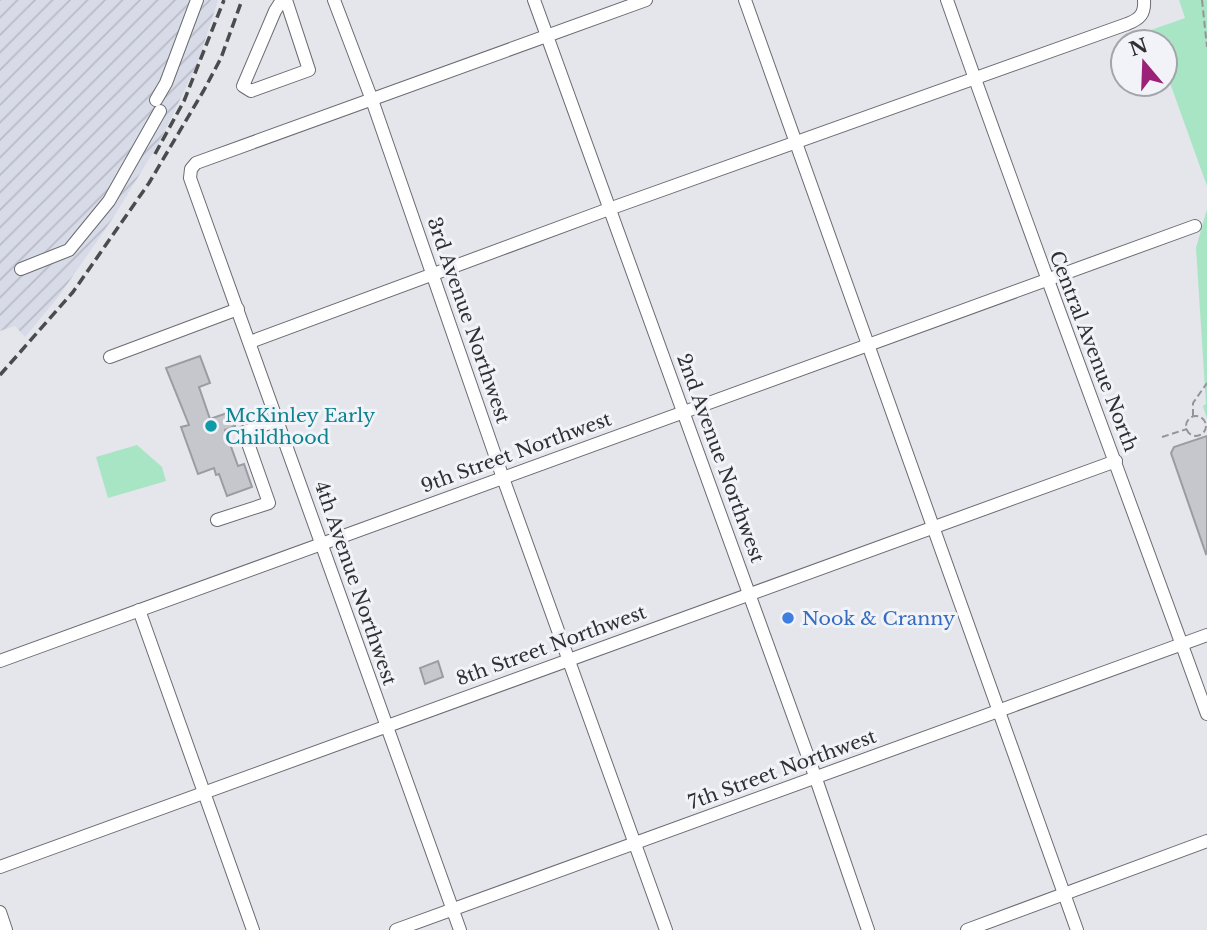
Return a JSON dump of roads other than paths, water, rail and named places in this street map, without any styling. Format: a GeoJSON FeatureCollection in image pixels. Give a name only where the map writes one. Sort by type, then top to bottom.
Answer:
{"type":"FeatureCollection","features":[{"type":"Feature","properties":{"kind":"street"},"geometry":{"type":"LineString","coordinates":[[21,269],[69,250],[109,201],[158,106],[197,0]]}},
{"type":"Feature","properties":{"kind":"street"},"geometry":{"type":"LineString","coordinates":[[284,0],[309,70],[251,91],[243,86],[275,11],[284,0]]}},
{"type":"Feature","properties":{"kind":"street","name":"3rd Avenue Northwest"},"geometry":{"type":"LineString","coordinates":[[334,0],[372,100],[503,478],[666,930]]}},
{"type":"Feature","properties":{"kind":"street","name":"2nd Avenue Northwest"},"geometry":{"type":"LineString","coordinates":[[534,0],[750,592],[868,930]]}},
{"type":"Feature","properties":{"kind":"street"},"geometry":{"type":"LineString","coordinates":[[372,100],[646,0]]}},
{"type":"Feature","properties":{"kind":"street"},"geometry":{"type":"LineString","coordinates":[[746,0],[1077,930]]}},
{"type":"Feature","properties":{"kind":"street","name":"Central Avenue North"},"geometry":{"type":"LineString","coordinates":[[947,0],[1207,715]]}},
{"type":"Feature","properties":{"kind":"street"},"geometry":{"type":"LineString","coordinates":[[250,342],[609,209],[1135,22],[1142,16],[1144,0]]}},
{"type":"Feature","properties":{"kind":"street","name":"4th Avenue Northwest"},"geometry":{"type":"LineString","coordinates":[[372,100],[196,163],[191,169],[190,178],[460,930]]}},
{"type":"Feature","properties":{"kind":"street","name":"9th Street Northwest"},"geometry":{"type":"LineString","coordinates":[[0,661],[1046,278],[1195,226]]}},
{"type":"Feature","properties":{"kind":"street"},"geometry":{"type":"LineString","coordinates":[[110,358],[238,309]]}},
{"type":"Feature","properties":{"kind":"street"},"geometry":{"type":"LineString","coordinates":[[217,520],[269,503],[244,432],[278,420]]}},
{"type":"Feature","properties":{"kind":"street","name":"8th Street Northwest"},"geometry":{"type":"LineString","coordinates":[[0,867],[1116,461]]}},
{"type":"Feature","properties":{"kind":"street"},"geometry":{"type":"LineString","coordinates":[[139,610],[253,930]]}},
{"type":"Feature","properties":{"kind":"street","name":"7th Street Northwest"},"geometry":{"type":"LineString","coordinates":[[396,930],[1207,635]]}},
{"type":"Feature","properties":{"kind":"street"},"geometry":{"type":"LineString","coordinates":[[967,930],[1207,841]]}},
{"type":"Feature","properties":{"kind":"street"},"geometry":{"type":"LineString","coordinates":[[0,912],[6,930]]}},
{"type":"Feature","properties":{"kind":"railway"},"geometry":{"type":"LineString","coordinates":[[155,154],[184,101],[224,0]]}},
{"type":"Feature","properties":{"kind":"railway"},"geometry":{"type":"LineString","coordinates":[[0,375],[73,292],[149,183],[221,58],[242,0]]}},
{"type":"Feature","properties":{"kind":"place","name":"McKinley Early Childhood"},"geometry":{"type":"Point","coordinates":[211,426]}},
{"type":"Feature","properties":{"kind":"place","name":"Nook & Cranny"},"geometry":{"type":"Point","coordinates":[788,618]}}]}
